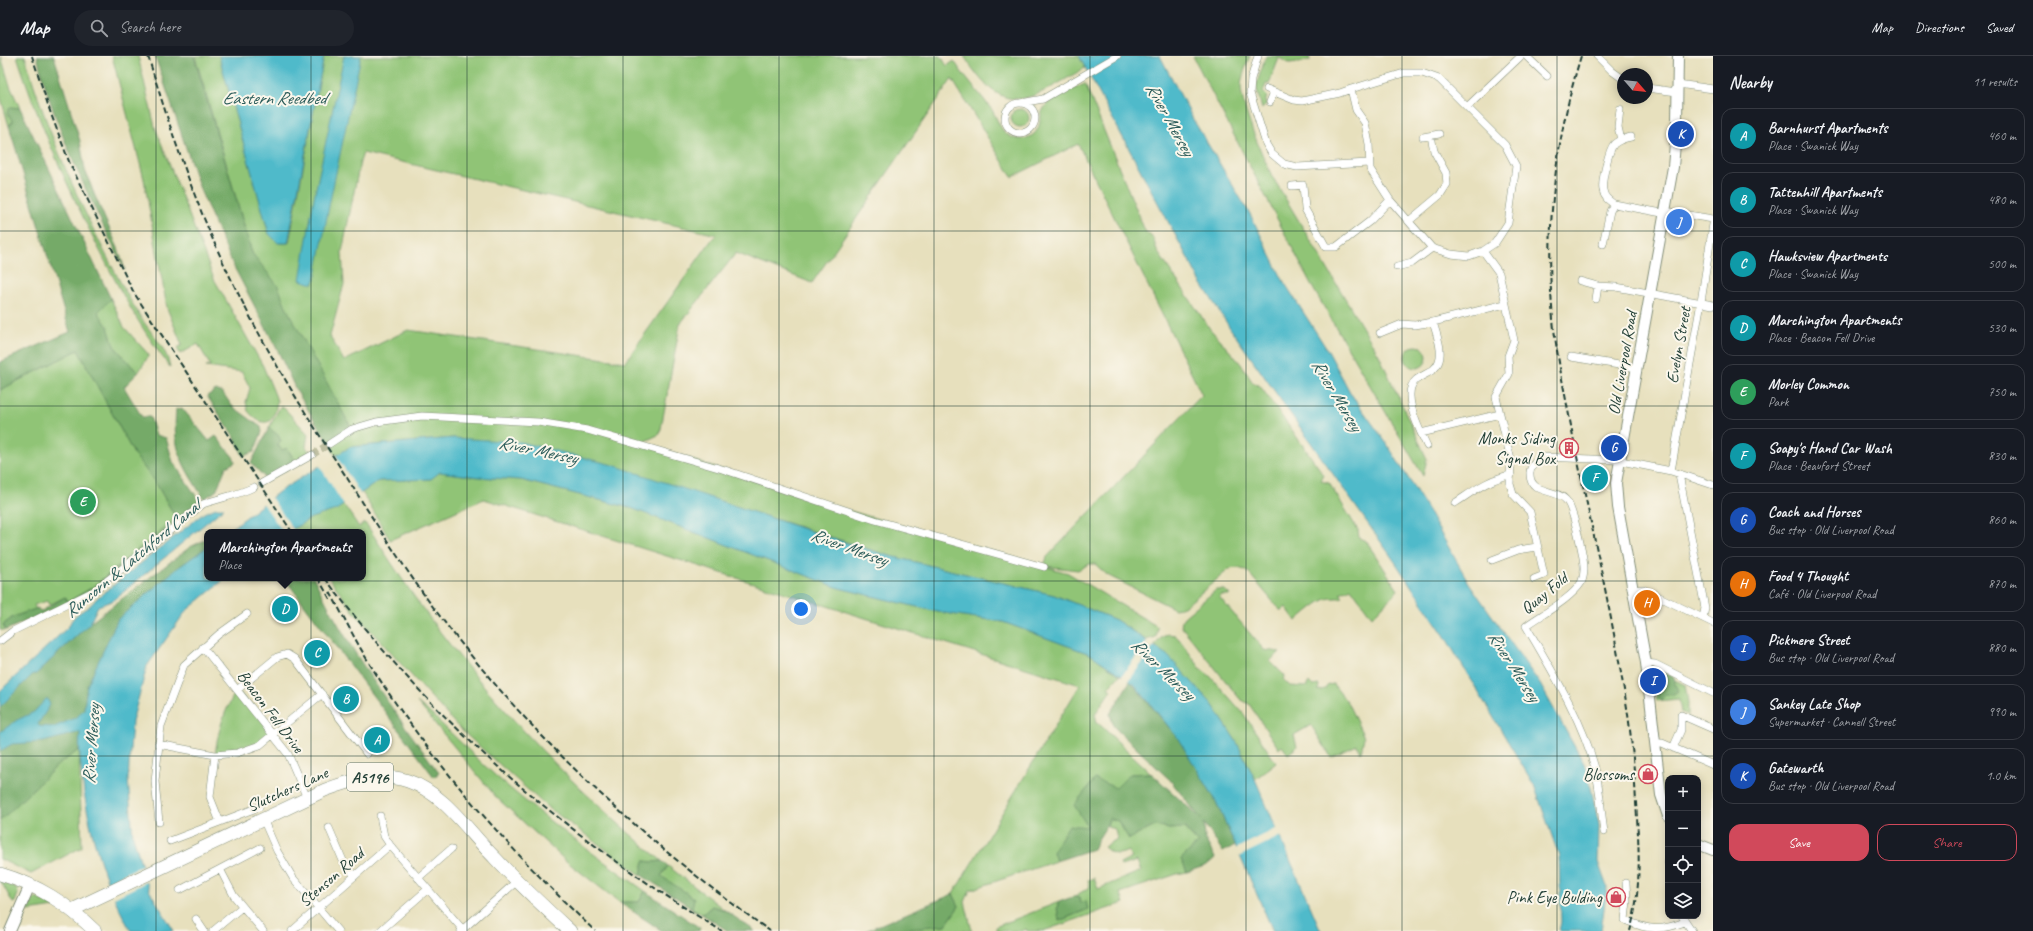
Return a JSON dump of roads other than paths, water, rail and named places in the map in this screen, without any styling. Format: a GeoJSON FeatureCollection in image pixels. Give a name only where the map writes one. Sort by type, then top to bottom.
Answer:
{"type":"FeatureCollection","features":[{"type":"Feature","properties":{"kind":"highway","name":"Slutchers Lane"},"geometry":{"type":"LineString","coordinates":[[72,910],[106,892],[148,873],[261,813],[307,798],[342,783],[372,777],[387,777],[409,781],[429,792],[448,807],[517,881],[570,931]]}},
{"type":"Feature","properties":{"kind":"highway"},"geometry":{"type":"LineString","coordinates":[[0,874],[30,885],[55,898],[72,910],[94,931]]}},
{"type":"Feature","properties":{"kind":"street"},"geometry":{"type":"LineString","coordinates":[[1043,99],[1032,126],[1026,132],[1017,132],[1009,128],[1005,121],[1006,112],[1013,105],[1043,99],[1118,56]]}},
{"type":"Feature","properties":{"kind":"street"},"geometry":{"type":"LineString","coordinates":[[1258,56],[1252,74],[1250,90],[1266,144],[1272,154],[1284,164],[1297,166],[1369,163]]}},
{"type":"Feature","properties":{"kind":"street"},"geometry":{"type":"LineString","coordinates":[[1467,107],[1521,56]]}},
{"type":"Feature","properties":{"kind":"street"},"geometry":{"type":"LineString","coordinates":[[1526,56],[1547,76]]}},
{"type":"Feature","properties":{"kind":"street"},"geometry":{"type":"LineString","coordinates":[[1597,56],[1617,75]]}},
{"type":"Feature","properties":{"kind":"street","name":"Old Liverpool Road"},"geometry":{"type":"LineString","coordinates":[[1666,811],[1661,795],[1646,663],[1616,492],[1619,461],[1666,212],[1673,167],[1678,56]]}},
{"type":"Feature","properties":{"kind":"street"},"geometry":{"type":"LineString","coordinates":[[1270,102],[1270,91],[1294,100],[1302,100],[1330,96],[1351,89],[1404,74],[1422,73],[1439,78],[1505,145],[1516,166],[1508,223],[1495,243],[1483,251],[1469,256],[1451,254],[1432,248],[1390,200],[1370,170],[1369,144],[1365,123],[1356,110],[1351,89]]}},
{"type":"Feature","properties":{"kind":"street"},"geometry":{"type":"LineString","coordinates":[[1653,88],[1713,89]]}},
{"type":"Feature","properties":{"kind":"street"},"geometry":{"type":"LineString","coordinates":[[1021,104],[1032,110],[1035,118]]}},
{"type":"Feature","properties":{"kind":"street"},"geometry":{"type":"LineString","coordinates":[[1620,109],[1618,127],[1621,140]]}},
{"type":"Feature","properties":{"kind":"street"},"geometry":{"type":"LineString","coordinates":[[1409,221],[1440,195],[1447,184],[1446,174],[1427,136],[1439,134]]}},
{"type":"Feature","properties":{"kind":"street"},"geometry":{"type":"LineString","coordinates":[[1632,137],[1621,140],[1613,145],[1608,159],[1602,188],[1606,199],[1614,204],[1713,219]]}},
{"type":"Feature","properties":{"kind":"street"},"geometry":{"type":"LineString","coordinates":[[1292,186],[1303,185],[1305,209],[1326,247],[1336,247],[1370,222],[1390,200]]}},
{"type":"Feature","properties":{"kind":"street"},"geometry":{"type":"LineString","coordinates":[[1603,244],[1610,211],[1614,204]]}},
{"type":"Feature","properties":{"kind":"street","name":"Evelyn Street"},"geometry":{"type":"LineString","coordinates":[[1671,471],[1701,302],[1713,224]]}},
{"type":"Feature","properties":{"kind":"street"},"geometry":{"type":"LineString","coordinates":[[1397,267],[1412,263],[1432,248]]}},
{"type":"Feature","properties":{"kind":"street"},"geometry":{"type":"LineString","coordinates":[[1483,251],[1499,273],[1514,340],[1508,356],[1509,374],[1496,397],[1511,460],[1513,494],[1530,512],[1544,575],[1534,579]]}},
{"type":"Feature","properties":{"kind":"street"},"geometry":{"type":"LineString","coordinates":[[1580,281],[1598,286],[1616,287],[1713,305]]}},
{"type":"Feature","properties":{"kind":"street"},"geometry":{"type":"LineString","coordinates":[[1596,299],[1598,286]]}},
{"type":"Feature","properties":{"kind":"street"},"geometry":{"type":"LineString","coordinates":[[1380,333],[1402,324],[1415,325],[1433,322],[1505,304]]}},
{"type":"Feature","properties":{"kind":"street"},"geometry":{"type":"LineString","coordinates":[[1427,446],[1410,401],[1411,388],[1416,380],[1433,370],[1439,362],[1440,355],[1433,322]]}},
{"type":"Feature","properties":{"kind":"street"},"geometry":{"type":"LineString","coordinates":[[1571,357],[1583,355],[1637,368]]}},
{"type":"Feature","properties":{"kind":"street"},"geometry":{"type":"LineString","coordinates":[[1421,433],[1500,414]]}},
{"type":"Feature","properties":{"kind":"street"},"geometry":{"type":"LineString","coordinates":[[329,444],[352,429],[376,422],[422,416],[530,422],[587,430],[716,467],[875,520],[1044,567]]}},
{"type":"Feature","properties":{"kind":"street"},"geometry":{"type":"LineString","coordinates":[[262,483],[312,455]]}},
{"type":"Feature","properties":{"kind":"street","name":"Quay Fold"},"geometry":{"type":"LineString","coordinates":[[1604,832],[1595,770],[1584,734],[1553,673],[1526,626],[1575,590],[1582,581],[1584,568],[1570,505],[1564,497],[1538,488],[1531,480],[1530,470],[1537,461],[1543,457],[1552,456],[1619,461]]}},
{"type":"Feature","properties":{"kind":"street"},"geometry":{"type":"LineString","coordinates":[[1619,461],[1671,471],[1713,485]]}},
{"type":"Feature","properties":{"kind":"street"},"geometry":{"type":"LineString","coordinates":[[1679,474],[1705,610],[1703,618]]}},
{"type":"Feature","properties":{"kind":"street"},"geometry":{"type":"LineString","coordinates":[[1455,503],[1490,481],[1511,475]]}},
{"type":"Feature","properties":{"kind":"street"},"geometry":{"type":"LineString","coordinates":[[1,638],[94,590],[203,504],[221,497],[242,494],[254,487]]}},
{"type":"Feature","properties":{"kind":"street"},"geometry":{"type":"LineString","coordinates":[[1492,560],[1518,550],[1538,548]]}},
{"type":"Feature","properties":{"kind":"street"},"geometry":{"type":"LineString","coordinates":[[1634,590],[1643,589],[1713,623]]}},
{"type":"Feature","properties":{"kind":"street"},"geometry":{"type":"LineString","coordinates":[[159,822],[155,781],[158,744],[161,726],[184,665],[203,647],[247,614]]}},
{"type":"Feature","properties":{"kind":"street","name":"Beacon Fell Drive"},"geometry":{"type":"LineString","coordinates":[[203,647],[288,754],[307,798]]}},
{"type":"Feature","properties":{"kind":"street"},"geometry":{"type":"LineString","coordinates":[[237,690],[277,657],[287,654],[295,659],[367,754]]}},
{"type":"Feature","properties":{"kind":"street"},"geometry":{"type":"LineString","coordinates":[[1646,663],[1655,664],[1713,693]]}},
{"type":"Feature","properties":{"kind":"street"},"geometry":{"type":"LineString","coordinates":[[158,744],[215,755],[237,752],[260,745],[322,694]]}},
{"type":"Feature","properties":{"kind":"street"},"geometry":{"type":"LineString","coordinates":[[1673,748],[1681,730],[1681,715],[1713,729]]}},
{"type":"Feature","properties":{"kind":"street"},"geometry":{"type":"LineString","coordinates":[[1656,743],[1661,743],[1713,765]]}},
{"type":"Feature","properties":{"kind":"street"},"geometry":{"type":"LineString","coordinates":[[215,755],[210,797],[220,822]]}},
{"type":"Feature","properties":{"kind":"street"},"geometry":{"type":"LineString","coordinates":[[170,841],[220,822],[261,813],[284,864],[293,878],[337,930]]}},
{"type":"Feature","properties":{"kind":"street"},"geometry":{"type":"LineString","coordinates":[[380,816],[384,836],[390,845],[463,931],[517,881]]}},
{"type":"Feature","properties":{"kind":"street"},"geometry":{"type":"LineString","coordinates":[[329,828],[341,858],[355,876]]}},
{"type":"Feature","properties":{"kind":"street","name":"Stenson Road"},"geometry":{"type":"LineString","coordinates":[[292,931],[390,845]]}},
{"type":"Feature","properties":{"kind":"street"},"geometry":{"type":"LineString","coordinates":[[1701,845],[1713,850]]}},
{"type":"Feature","properties":{"kind":"street"},"geometry":{"type":"LineString","coordinates":[[180,890],[260,848]]}},
{"type":"Feature","properties":{"kind":"street"},"geometry":{"type":"LineString","coordinates":[[418,878],[452,849]]}},
{"type":"Feature","properties":{"kind":"street"},"geometry":{"type":"LineString","coordinates":[[220,869],[234,896],[263,931]]}},
{"type":"Feature","properties":{"kind":"street"},"geometry":{"type":"LineString","coordinates":[[1626,883],[1628,901],[1626,920],[1656,930],[1666,930],[1684,919],[1692,931]]}},
{"type":"Feature","properties":{"kind":"street"},"geometry":{"type":"LineString","coordinates":[[10,931],[30,885]]}},
{"type":"Feature","properties":{"kind":"street"},"geometry":{"type":"LineString","coordinates":[[380,931],[428,889]]}},
{"type":"Feature","properties":{"kind":"street"},"geometry":{"type":"LineString","coordinates":[[213,931],[242,907]]}},
{"type":"Feature","properties":{"kind":"street"},"geometry":{"type":"LineString","coordinates":[[196,919],[204,931]]}},
{"type":"Feature","properties":{"kind":"water","name":"Eastern Reedbed"},"geometry":{"type":"Polygon","coordinates":[[[219,56],[324,56],[288,243],[278,243],[269,234],[219,56]]]}},
{"type":"Feature","properties":{"kind":"water"},"geometry":{"type":"Polygon","coordinates":[[[344,56],[361,56],[313,284],[300,280],[314,198],[344,56]]]}},
{"type":"Feature","properties":{"kind":"water","name":"River Mersey"},"geometry":{"type":"Polygon","coordinates":[[[1079,56],[1160,56],[1194,121],[1250,214],[1284,282],[1328,351],[1351,394],[1387,444],[1423,502],[1469,583],[1540,684],[1587,769],[1599,825],[1598,862],[1607,887],[1601,931],[1559,931],[1561,922],[1559,856],[1534,785],[1444,635],[1395,562],[1230,328],[1200,281],[1079,56]]]}},
{"type":"Feature","properties":{"kind":"water","name":"River Mersey"},"geometry":{"type":"Polygon","coordinates":[[[453,438],[521,442],[613,465],[834,539],[890,556],[1054,595],[1116,620],[1167,655],[1212,704],[1236,741],[1255,779],[1321,931],[1273,931],[1214,797],[1177,737],[1134,684],[1090,654],[1003,622],[938,612],[839,588],[631,508],[521,480],[440,472],[431,479],[379,481],[336,510],[311,518],[293,529],[231,529],[280,491],[350,447],[453,438]]]}},
{"type":"Feature","properties":{"kind":"water"},"geometry":{"type":"Polygon","coordinates":[[[216,508],[224,508],[114,600],[98,606],[90,623],[36,674],[33,674],[0,707],[0,691],[69,626],[77,614],[93,603],[96,599],[204,513],[216,508]]]}},
{"type":"Feature","properties":{"kind":"water","name":"River Mersey"},"geometry":{"type":"Polygon","coordinates":[[[204,549],[204,581],[222,581],[186,611],[147,666],[132,722],[128,780],[133,836],[149,890],[174,931],[131,931],[121,913],[105,876],[93,838],[82,778],[79,750],[80,732],[43,742],[12,744],[0,751],[0,732],[17,720],[34,712],[47,698],[50,705],[38,724],[39,726],[54,727],[77,717],[84,709],[87,686],[118,619],[175,570],[204,549]]]}},
{"type":"Feature","properties":{"kind":"tunnel"},"geometry":{"type":"LineString","coordinates":[[312,455],[329,444]]}},
{"type":"Feature","properties":{"kind":"railway"},"geometry":{"type":"LineString","coordinates":[[32,56],[51,114],[70,164],[134,293],[290,529]]}},
{"type":"Feature","properties":{"kind":"railway"},"geometry":{"type":"LineString","coordinates":[[148,56],[176,144],[209,231],[248,312],[275,362],[304,410],[404,566],[465,648],[499,688],[570,765],[647,835],[687,868],[770,931]]}},
{"type":"Feature","properties":{"kind":"railway"},"geometry":{"type":"LineString","coordinates":[[1581,56],[1564,123],[1558,157],[1551,226],[1551,295],[1554,329],[1561,374],[1600,563],[1625,694],[1629,725],[1634,772],[1639,851],[1638,883],[1634,915],[1630,931]]}},
{"type":"Feature","properties":{"kind":"railway"},"geometry":{"type":"LineString","coordinates":[[320,581],[330,599]]}},
{"type":"Feature","properties":{"kind":"railway"},"geometry":{"type":"LineString","coordinates":[[327,581],[367,631],[412,682],[458,729],[506,774],[557,816],[610,856],[665,895],[722,931]]}},
{"type":"Feature","properties":{"kind":"railway"},"geometry":{"type":"LineString","coordinates":[[330,592],[371,666],[420,738],[475,806],[533,870],[595,931]]}},
{"type":"Feature","properties":{"kind":"place","name":"Gatewarth"},"geometry":{"type":"Point","coordinates":[1681,134]}},
{"type":"Feature","properties":{"kind":"place","name":"Sankey Late Shop"},"geometry":{"type":"Point","coordinates":[1679,222]}},
{"type":"Feature","properties":{"kind":"place","name":"Monks Siding Signal Box"},"geometry":{"type":"Point","coordinates":[1569,448]}},
{"type":"Feature","properties":{"kind":"place","name":"Coach and Horses"},"geometry":{"type":"Point","coordinates":[1614,448]}},
{"type":"Feature","properties":{"kind":"place","name":"Soapy's Hand Car Wash"},"geometry":{"type":"Point","coordinates":[1595,478]}},
{"type":"Feature","properties":{"kind":"place","name":"Morley Common"},"geometry":{"type":"Point","coordinates":[83,502]}},
{"type":"Feature","properties":{"kind":"place","name":"Food 4 Thought"},"geometry":{"type":"Point","coordinates":[1647,603]}},
{"type":"Feature","properties":{"kind":"place","name":"Marchington Apartments"},"geometry":{"type":"Point","coordinates":[285,609]}},
{"type":"Feature","properties":{"kind":"place","name":"Hawksview Apartments"},"geometry":{"type":"Point","coordinates":[317,653]}},
{"type":"Feature","properties":{"kind":"place","name":"Pickmere Street"},"geometry":{"type":"Point","coordinates":[1653,681]}},
{"type":"Feature","properties":{"kind":"place","name":"Tattenhill Apartments"},"geometry":{"type":"Point","coordinates":[346,699]}},
{"type":"Feature","properties":{"kind":"place","name":"Barnhurst Apartments"},"geometry":{"type":"Point","coordinates":[377,740]}},
{"type":"Feature","properties":{"kind":"place","name":"Blossoms"},"geometry":{"type":"Point","coordinates":[1648,774]}},
{"type":"Feature","properties":{"kind":"place","name":"Pink Eye Bulding"},"geometry":{"type":"Point","coordinates":[1616,897]}},
{"type":"Feature","properties":{"kind":"water label","name":"Runcorn & Latchford Canal"},"geometry":{"type":"Point","coordinates":[132,559]}}]}
